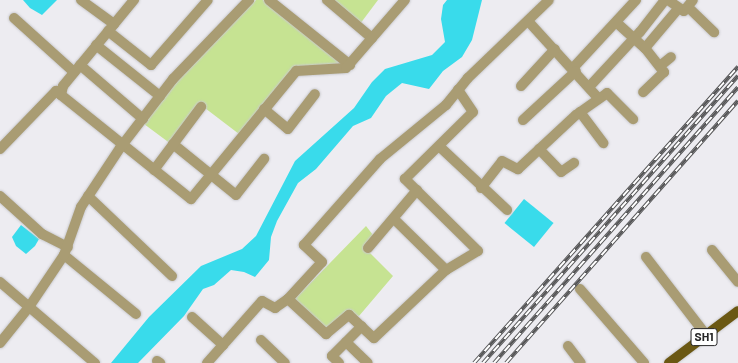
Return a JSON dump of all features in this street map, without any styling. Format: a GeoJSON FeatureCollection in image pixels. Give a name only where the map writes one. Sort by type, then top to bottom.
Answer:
{"type":"FeatureCollection","features":[{"type":"Feature","properties":{"kind":"main road","name":"SH1"},"geometry":{"type":"LineString","coordinates":[[669,363],[706,335],[736,315]]}},
{"type":"Feature","properties":{"kind":"street"},"geometry":{"type":"LineString","coordinates":[[81,0],[151,65],[208,0]]}},
{"type":"Feature","properties":{"kind":"street"},"geometry":{"type":"LineString","coordinates":[[61,95],[63,86],[134,0]]}},
{"type":"Feature","properties":{"kind":"street"},"geometry":{"type":"LineString","coordinates":[[0,343],[29,307],[66,251],[80,207],[122,146],[160,96],[249,0]]}},
{"type":"Feature","properties":{"kind":"street"},"geometry":{"type":"LineString","coordinates":[[270,0],[350,65]]}},
{"type":"Feature","properties":{"kind":"street"},"geometry":{"type":"LineString","coordinates":[[327,0],[372,38]]}},
{"type":"Feature","properties":{"kind":"street"},"geometry":{"type":"LineString","coordinates":[[0,149],[56,91],[122,146],[191,199],[296,71],[346,68],[405,0]]}},
{"type":"Feature","properties":{"kind":"street"},"geometry":{"type":"LineString","coordinates":[[207,363],[262,301],[275,308],[288,300],[322,262],[304,244],[380,159],[446,105],[458,90],[549,0]]}},
{"type":"Feature","properties":{"kind":"street"},"geometry":{"type":"LineString","coordinates":[[523,120],[575,70],[636,0]]}},
{"type":"Feature","properties":{"kind":"street"},"geometry":{"type":"LineString","coordinates":[[590,87],[634,39],[665,0]]}},
{"type":"Feature","properties":{"kind":"street"},"geometry":{"type":"LineString","coordinates":[[668,0],[678,9],[684,11],[691,4],[714,32]]}},
{"type":"Feature","properties":{"kind":"street"},"geometry":{"type":"LineString","coordinates":[[645,48],[678,9]]}},
{"type":"Feature","properties":{"kind":"street"},"geometry":{"type":"LineString","coordinates":[[14,18],[143,119]]}},
{"type":"Feature","properties":{"kind":"street"},"geometry":{"type":"LineString","coordinates":[[528,21],[575,70],[599,99]]}},
{"type":"Feature","properties":{"kind":"street"},"geometry":{"type":"LineString","coordinates":[[616,23],[645,48],[664,72],[644,92]]}},
{"type":"Feature","properties":{"kind":"street"},"geometry":{"type":"LineString","coordinates":[[96,45],[160,96]]}},
{"type":"Feature","properties":{"kind":"street"},"geometry":{"type":"LineString","coordinates":[[521,86],[555,49]]}},
{"type":"Feature","properties":{"kind":"street"},"geometry":{"type":"LineString","coordinates":[[660,66],[671,57]]}},
{"type":"Feature","properties":{"kind":"street"},"geometry":{"type":"LineString","coordinates":[[288,300],[326,334],[349,315],[374,338],[446,270],[478,251],[405,179],[440,147],[473,112],[458,90]]}},
{"type":"Feature","properties":{"kind":"street"},"geometry":{"type":"LineString","coordinates":[[481,188],[502,161],[518,169],[580,112],[606,93],[633,119]]}},
{"type":"Feature","properties":{"kind":"street"},"geometry":{"type":"LineString","coordinates":[[264,109],[288,129],[315,94]]}},
{"type":"Feature","properties":{"kind":"street"},"geometry":{"type":"LineString","coordinates":[[154,170],[201,106]]}},
{"type":"Feature","properties":{"kind":"street"},"geometry":{"type":"LineString","coordinates":[[580,112],[603,144]]}},
{"type":"Feature","properties":{"kind":"street"},"geometry":{"type":"LineString","coordinates":[[173,144],[236,195],[264,159]]}},
{"type":"Feature","properties":{"kind":"street"},"geometry":{"type":"LineString","coordinates":[[440,147],[481,188],[507,210]]}},
{"type":"Feature","properties":{"kind":"street"},"geometry":{"type":"LineString","coordinates":[[539,149],[561,172],[574,163]]}},
{"type":"Feature","properties":{"kind":"street"},"geometry":{"type":"LineString","coordinates":[[368,248],[417,190]]}},
{"type":"Feature","properties":{"kind":"street"},"geometry":{"type":"LineString","coordinates":[[0,196],[42,234],[66,251],[136,314]]}},
{"type":"Feature","properties":{"kind":"street"},"geometry":{"type":"LineString","coordinates":[[88,196],[172,276]]}},
{"type":"Feature","properties":{"kind":"street"},"geometry":{"type":"LineString","coordinates":[[394,219],[446,270]]}},
{"type":"Feature","properties":{"kind":"street"},"geometry":{"type":"LineString","coordinates":[[712,250],[738,282]]}},
{"type":"Feature","properties":{"kind":"street"},"geometry":{"type":"LineString","coordinates":[[646,257],[706,335]]}},
{"type":"Feature","properties":{"kind":"street"},"geometry":{"type":"LineString","coordinates":[[0,282],[95,363]]}},
{"type":"Feature","properties":{"kind":"street"},"geometry":{"type":"LineString","coordinates":[[580,289],[644,363]]}},
{"type":"Feature","properties":{"kind":"street"},"geometry":{"type":"LineString","coordinates":[[192,317],[223,345]]}},
{"type":"Feature","properties":{"kind":"street"},"geometry":{"type":"LineString","coordinates":[[339,363],[332,356],[362,326]]}},
{"type":"Feature","properties":{"kind":"street"},"geometry":{"type":"LineString","coordinates":[[261,340],[285,363]]}},
{"type":"Feature","properties":{"kind":"street"},"geometry":{"type":"LineString","coordinates":[[346,342],[368,363]]}},
{"type":"Feature","properties":{"kind":"street"},"geometry":{"type":"LineString","coordinates":[[568,346],[581,363]]}},
{"type":"Feature","properties":{"kind":"green space"},"geometry":{"type":"Polygon","coordinates":[[[256,0],[263,0],[344,66],[295,69],[239,134],[201,105],[171,144],[144,124],[168,89],[256,0]]]}},
{"type":"Feature","properties":{"kind":"green space"},"geometry":{"type":"Polygon","coordinates":[[[331,0],[378,0],[360,24],[331,0]]]}},
{"type":"Feature","properties":{"kind":"green space"},"geometry":{"type":"Polygon","coordinates":[[[366,226],[373,235],[365,248],[393,276],[359,316],[349,312],[325,329],[293,301],[366,226]]]}},
{"type":"Feature","properties":{"kind":"water"},"geometry":{"type":"Polygon","coordinates":[[[23,0],[57,0],[42,15],[30,8],[23,0]]]}},
{"type":"Feature","properties":{"kind":"water"},"geometry":{"type":"Polygon","coordinates":[[[447,0],[482,0],[472,40],[462,57],[443,71],[429,89],[402,83],[386,96],[371,118],[353,126],[316,169],[298,183],[277,221],[271,237],[269,260],[255,277],[244,272],[231,270],[214,285],[203,289],[184,316],[138,363],[111,363],[149,317],[201,266],[242,249],[256,236],[295,161],[354,108],[372,82],[385,69],[432,55],[445,42],[441,19],[443,5],[447,0]]]}},
{"type":"Feature","properties":{"kind":"water"},"geometry":{"type":"Polygon","coordinates":[[[524,199],[554,223],[534,247],[504,223],[524,199]]]}},
{"type":"Feature","properties":{"kind":"water"},"geometry":{"type":"Polygon","coordinates":[[[21,225],[39,239],[35,246],[26,254],[16,246],[12,237],[21,225]]]}},
{"type":"Feature","properties":{"kind":"railway"},"geometry":{"type":"LineString","coordinates":[[474,363],[738,67]]}},
{"type":"Feature","properties":{"kind":"railway"},"geometry":{"type":"LineString","coordinates":[[483,363],[738,76]]}},
{"type":"Feature","properties":{"kind":"railway"},"geometry":{"type":"LineString","coordinates":[[494,363],[738,87]]}},
{"type":"Feature","properties":{"kind":"railway"},"geometry":{"type":"LineString","coordinates":[[506,363],[738,101]]}}]}
